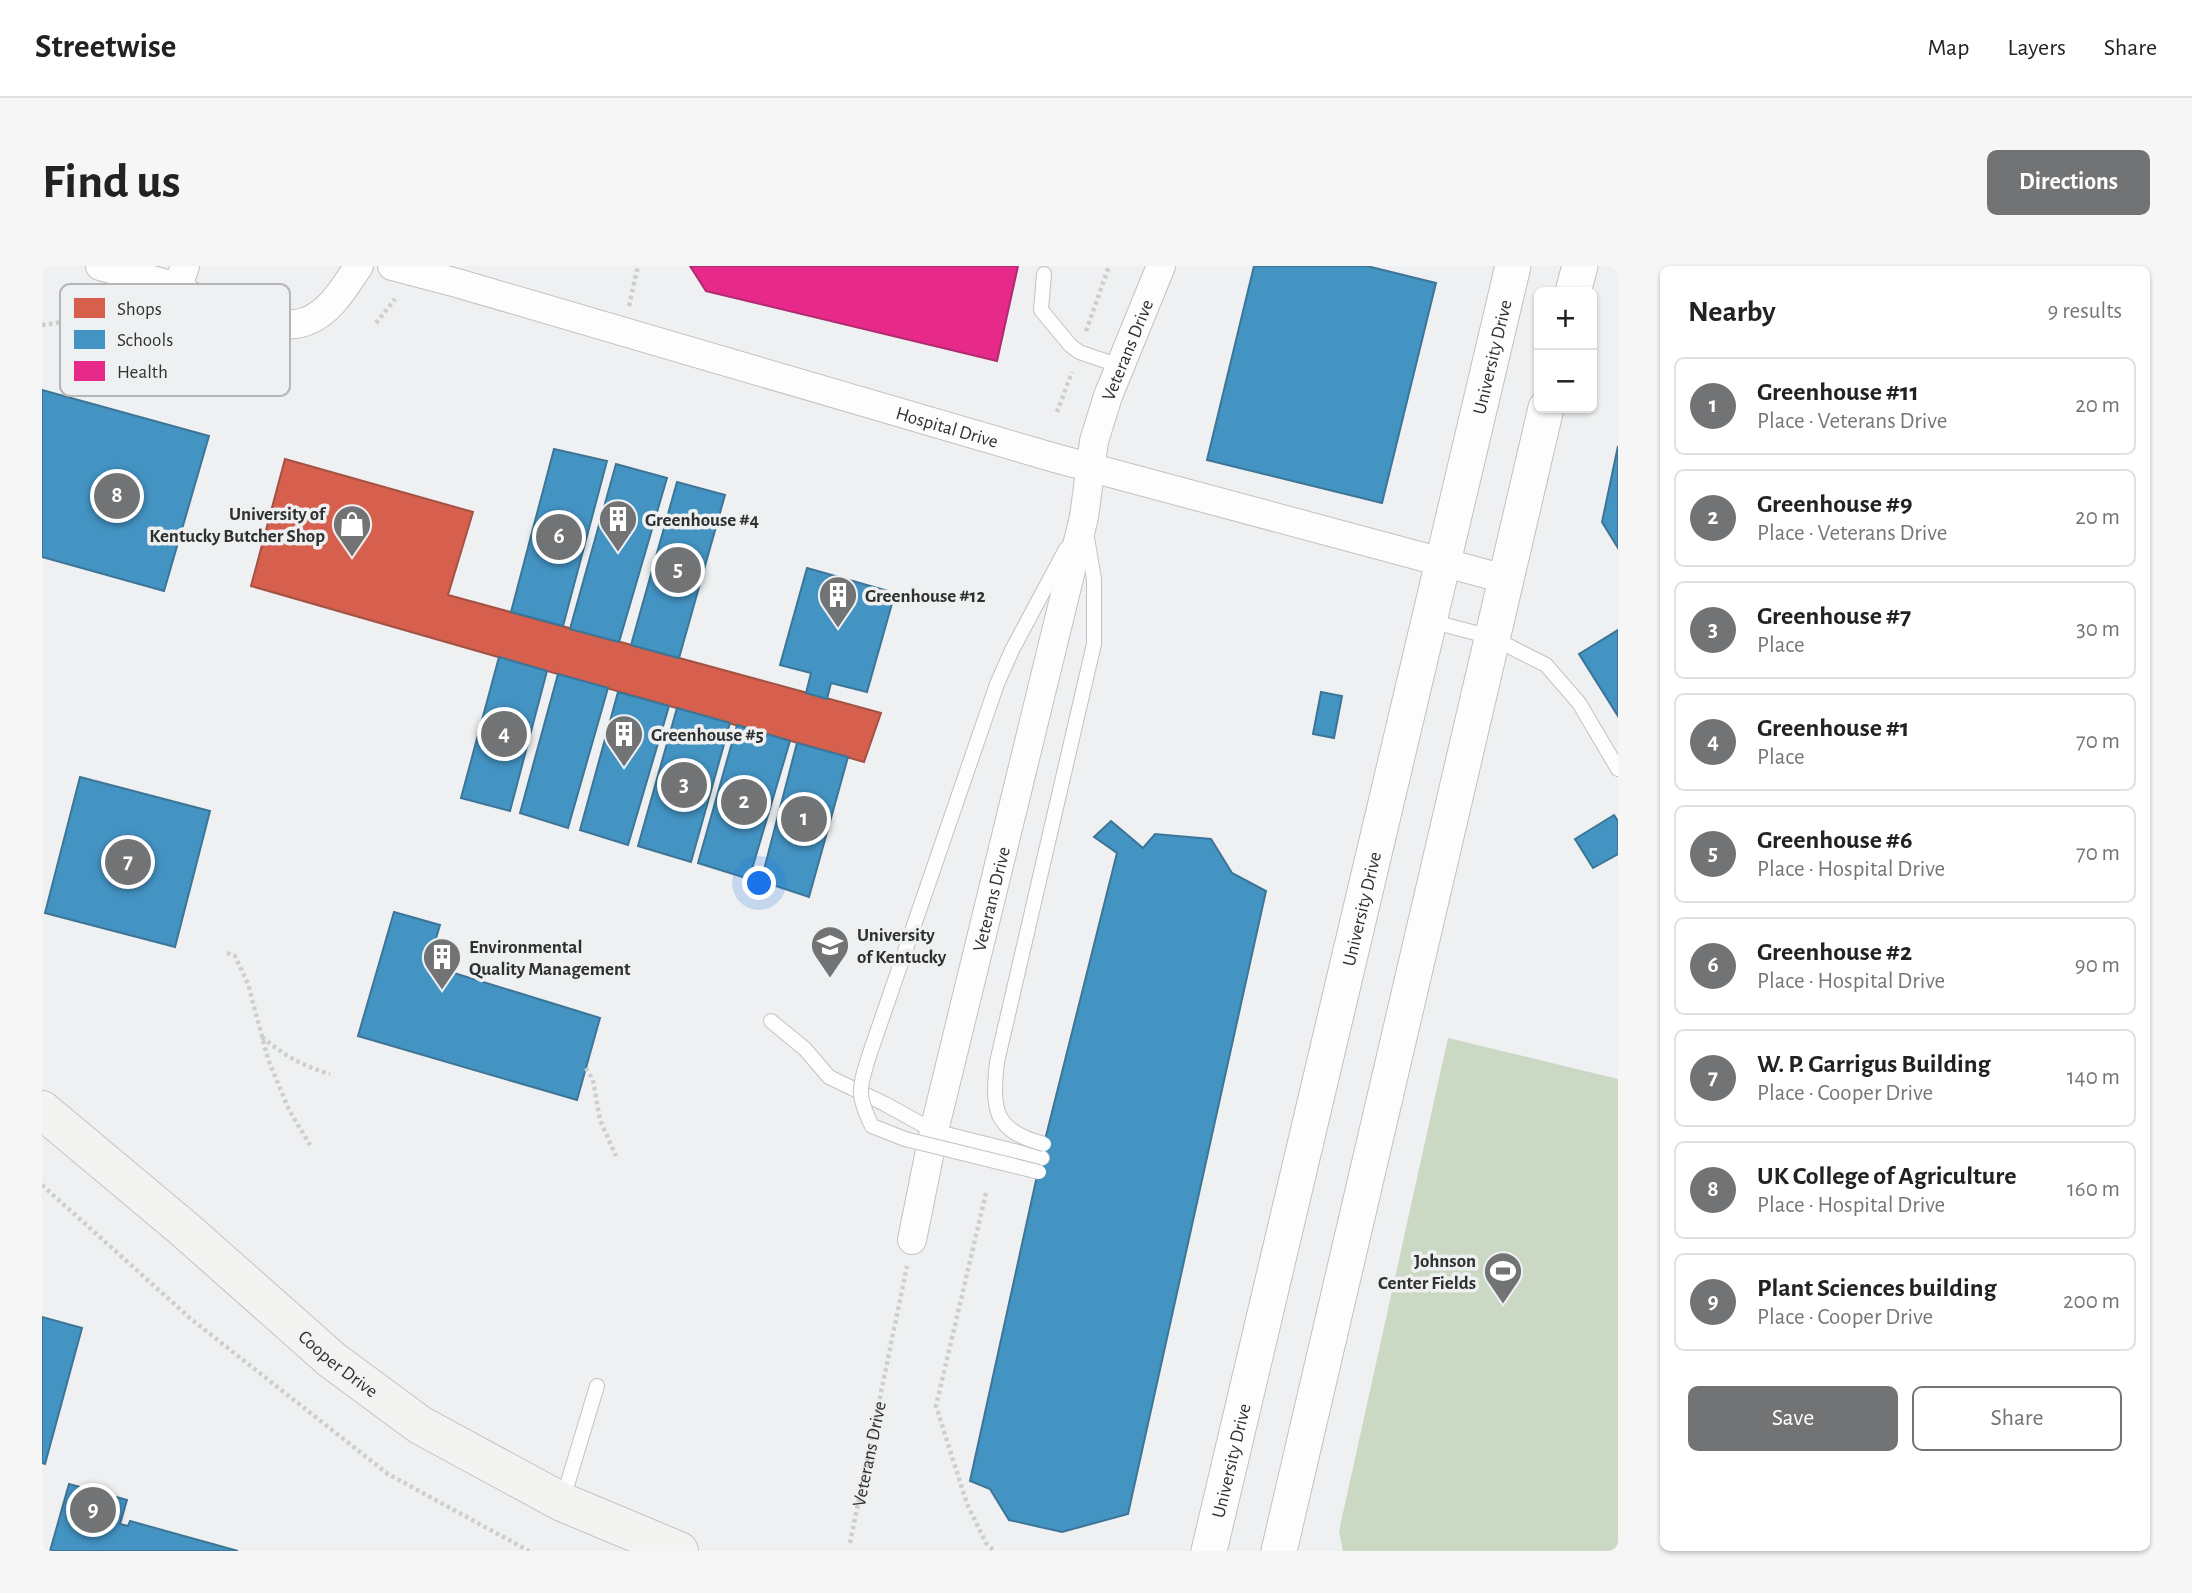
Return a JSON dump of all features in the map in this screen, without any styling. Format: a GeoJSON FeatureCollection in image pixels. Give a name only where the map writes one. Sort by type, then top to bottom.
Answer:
{"type":"FeatureCollection","features":[{"type":"Feature","properties":{"kind":"main road","name":"Cooper Drive"},"geometry":{"type":"LineString","coordinates":[[42,1110],[183,1228],[332,1360],[420,1425],[562,1502],[678,1551]]}},
{"type":"Feature","properties":{"kind":"street"},"geometry":{"type":"LineString","coordinates":[[100,266],[182,276]]}},
{"type":"Feature","properties":{"kind":"street"},"geometry":{"type":"LineString","coordinates":[[290,326],[307,321],[320,313],[336,299],[359,266]]}},
{"type":"Feature","properties":{"kind":"street","name":"Hospital Drive"},"geometry":{"type":"LineString","coordinates":[[392,266],[460,275],[1089,468],[1505,579]]}},
{"type":"Feature","properties":{"kind":"street","name":"Veterans Drive"},"geometry":{"type":"LineString","coordinates":[[912,1240],[934,1131],[1084,517],[1094,441],[1108,396],[1161,266]]}},
{"type":"Feature","properties":{"kind":"street","name":"University Drive"},"geometry":{"type":"LineString","coordinates":[[1209,1551],[1513,266]]}},
{"type":"Feature","properties":{"kind":"street"},"geometry":{"type":"LineString","coordinates":[[1574,287],[1580,266]]}},
{"type":"Feature","properties":{"kind":"street"},"geometry":{"type":"LineString","coordinates":[[1279,1551],[1545,413]]}},
{"type":"Feature","properties":{"kind":"lane"},"geometry":{"type":"LineString","coordinates":[[1044,274],[1041,310],[1048,319],[1079,352],[1120,366]]}},
{"type":"Feature","properties":{"kind":"lane"},"geometry":{"type":"LineString","coordinates":[[1042,1158],[1025,1139],[1013,1132],[995,1111],[994,1091],[997,1062],[1094,644],[1094,579],[1084,517]]}},
{"type":"Feature","properties":{"kind":"lane"},"geometry":{"type":"LineString","coordinates":[[1042,1158],[905,1139],[872,1126],[860,1102],[862,1078],[870,1053],[997,684],[1012,650],[1084,517]]}},
{"type":"Feature","properties":{"kind":"lane"},"geometry":{"type":"LineString","coordinates":[[1430,621],[1491,637],[1546,665],[1579,703],[1618,769]]}},
{"type":"Feature","properties":{"kind":"lane"},"geometry":{"type":"LineString","coordinates":[[771,1021],[804,1049],[829,1077],[934,1131],[1042,1158]]}},
{"type":"Feature","properties":{"kind":"lane"},"geometry":{"type":"LineString","coordinates":[[562,1502],[597,1386]]}},
{"type":"Feature","properties":{"kind":"path"},"geometry":{"type":"LineString","coordinates":[[628,310],[638,266]]}},
{"type":"Feature","properties":{"kind":"path"},"geometry":{"type":"LineString","coordinates":[[376,323],[395,299]]}},
{"type":"Feature","properties":{"kind":"path"},"geometry":{"type":"LineString","coordinates":[[42,325],[60,323]]}},
{"type":"Feature","properties":{"kind":"path"},"geometry":{"type":"LineString","coordinates":[[227,953],[235,956],[248,984],[268,1059],[289,1110],[310,1146]]}},
{"type":"Feature","properties":{"kind":"path"},"geometry":{"type":"LineString","coordinates":[[262,1037],[281,1054],[306,1067],[330,1074]]}},
{"type":"Feature","properties":{"kind":"path"},"geometry":{"type":"LineString","coordinates":[[586,1068],[593,1080],[600,1120],[616,1156]]}},
{"type":"Feature","properties":{"kind":"path"},"geometry":{"type":"LineString","coordinates":[[42,1185],[191,1319],[388,1474],[529,1551]]}},
{"type":"Feature","properties":{"kind":"path"},"geometry":{"type":"LineString","coordinates":[[986,1193],[936,1406],[967,1504],[986,1543],[994,1551]]}},
{"type":"Feature","properties":{"kind":"path","name":"Veterans Drive"},"geometry":{"type":"LineString","coordinates":[[850,1543],[912,1240]]}},
{"type":"Feature","properties":{"kind":"path"},"geometry":{"type":"LineString","coordinates":[[42,1549],[48,1551]]}},
{"type":"Feature","properties":{"kind":"green space","name":"Johnson Center Fields"},"geometry":{"type":"Polygon","coordinates":[[[1448,1038],[1618,1079],[1618,1551],[1343,1551],[1339,1531],[1448,1038]]]}},
{"type":"Feature","properties":{"kind":"building: Shops"},"geometry":{"type":"Polygon","coordinates":[[[285,459],[473,512],[448,595],[881,713],[864,762],[251,586],[285,459]]]}},
{"type":"Feature","properties":{"kind":"building: Schools"},"geometry":{"type":"Polygon","coordinates":[[[1254,266],[1367,266],[1436,283],[1382,503],[1207,460],[1254,266]]]}},
{"type":"Feature","properties":{"kind":"building: Schools"},"geometry":{"type":"Polygon","coordinates":[[[42,390],[209,436],[164,591],[42,557],[42,390]]]}},
{"type":"Feature","properties":{"kind":"building: Schools"},"geometry":{"type":"Polygon","coordinates":[[[1618,446],[1618,548],[1602,522],[1618,446]]]}},
{"type":"Feature","properties":{"kind":"building: Schools"},"geometry":{"type":"Polygon","coordinates":[[[554,449],[607,461],[563,626],[511,612],[554,449]]]}},
{"type":"Feature","properties":{"kind":"building: Schools","name":"Greenhouse #4"},"geometry":{"type":"Polygon","coordinates":[[[616,464],[667,478],[619,642],[570,629],[616,464]]]}},
{"type":"Feature","properties":{"kind":"building: Schools"},"geometry":{"type":"Polygon","coordinates":[[[677,482],[725,495],[679,658],[631,645],[677,482]]]}},
{"type":"Feature","properties":{"kind":"building: Schools","name":"Greenhouse #12"},"geometry":{"type":"Polygon","coordinates":[[[807,568],[895,593],[867,692],[831,683],[827,699],[806,693],[811,673],[780,665],[807,568]]]}},
{"type":"Feature","properties":{"kind":"building: Schools"},"geometry":{"type":"Polygon","coordinates":[[[1618,630],[1618,716],[1579,654],[1618,630]]]}},
{"type":"Feature","properties":{"kind":"building: Schools"},"geometry":{"type":"Polygon","coordinates":[[[499,657],[547,671],[510,811],[461,798],[499,657]]]}},
{"type":"Feature","properties":{"kind":"building: Schools"},"geometry":{"type":"Polygon","coordinates":[[[558,674],[608,688],[568,828],[520,813],[558,674]]]}},
{"type":"Feature","properties":{"kind":"building: Schools","name":"Greenhouse #5"},"geometry":{"type":"Polygon","coordinates":[[[618,692],[669,706],[628,845],[580,830],[618,692]]]}},
{"type":"Feature","properties":{"kind":"building: Schools"},"geometry":{"type":"Polygon","coordinates":[[[1321,692],[1342,696],[1334,738],[1313,734],[1321,692]]]}},
{"type":"Feature","properties":{"kind":"building: Schools"},"geometry":{"type":"Polygon","coordinates":[[[677,708],[730,723],[691,862],[638,846],[677,708]]]}},
{"type":"Feature","properties":{"kind":"building: Schools"},"geometry":{"type":"Polygon","coordinates":[[[737,725],[790,741],[749,879],[698,863],[737,725]]]}},
{"type":"Feature","properties":{"kind":"building: Schools"},"geometry":{"type":"Polygon","coordinates":[[[797,743],[848,757],[809,897],[761,881],[797,743]]]}},
{"type":"Feature","properties":{"kind":"building: Schools"},"geometry":{"type":"Polygon","coordinates":[[[80,777],[210,811],[175,947],[45,913],[80,777]]]}},
{"type":"Feature","properties":{"kind":"building: Schools"},"geometry":{"type":"Polygon","coordinates":[[[1614,815],[1618,821],[1618,854],[1593,868],[1575,839],[1614,815]]]}},
{"type":"Feature","properties":{"kind":"building: Schools"},"geometry":{"type":"Polygon","coordinates":[[[1111,821],[1143,848],[1155,834],[1211,839],[1232,873],[1266,891],[1128,1514],[1062,1532],[1009,1520],[990,1489],[970,1481],[1044,1144],[1117,853],[1094,837],[1111,821]]]}},
{"type":"Feature","properties":{"kind":"building: Schools","name":"Environmental Quality Management"},"geometry":{"type":"Polygon","coordinates":[[[394,912],[440,925],[428,965],[600,1018],[577,1100],[358,1036],[394,912]]]}},
{"type":"Feature","properties":{"kind":"building: Schools"},"geometry":{"type":"Polygon","coordinates":[[[42,1317],[82,1328],[45,1464],[42,1463],[42,1317]]]}},
{"type":"Feature","properties":{"kind":"building: Schools"},"geometry":{"type":"Polygon","coordinates":[[[69,1484],[127,1500],[120,1524],[128,1526],[130,1521],[238,1551],[50,1551],[69,1484]]]}},
{"type":"Feature","properties":{"kind":"building: Health"},"geometry":{"type":"Polygon","coordinates":[[[690,266],[1018,266],[997,361],[706,291],[690,266]]]}},
{"type":"Feature","properties":{"kind":"place","name":"UK College of Agriculture"},"geometry":{"type":"Point","coordinates":[117,496]}},
{"type":"Feature","properties":{"kind":"place","name":"Greenhouse #2"},"geometry":{"type":"Point","coordinates":[559,537]}},
{"type":"Feature","properties":{"kind":"place","name":"Greenhouse #4"},"geometry":{"type":"Point","coordinates":[618,553]}},
{"type":"Feature","properties":{"kind":"place","name":"University of Kentucky Butcher Shop"},"geometry":{"type":"Point","coordinates":[352,558]}},
{"type":"Feature","properties":{"kind":"place","name":"Greenhouse #6"},"geometry":{"type":"Point","coordinates":[678,570]}},
{"type":"Feature","properties":{"kind":"place","name":"Greenhouse #12"},"geometry":{"type":"Point","coordinates":[838,629]}},
{"type":"Feature","properties":{"kind":"place","name":"Greenhouse #1"},"geometry":{"type":"Point","coordinates":[504,734]}},
{"type":"Feature","properties":{"kind":"place","name":"Greenhouse #5"},"geometry":{"type":"Point","coordinates":[624,768]}},
{"type":"Feature","properties":{"kind":"place","name":"Greenhouse #7"},"geometry":{"type":"Point","coordinates":[684,785]}},
{"type":"Feature","properties":{"kind":"place","name":"Greenhouse #9"},"geometry":{"type":"Point","coordinates":[744,802]}},
{"type":"Feature","properties":{"kind":"place","name":"Greenhouse #11"},"geometry":{"type":"Point","coordinates":[804,819]}},
{"type":"Feature","properties":{"kind":"place","name":"W. P. Garrigus Building"},"geometry":{"type":"Point","coordinates":[128,862]}},
{"type":"Feature","properties":{"kind":"place","name":"University of Kentucky"},"geometry":{"type":"Point","coordinates":[830,979]}},
{"type":"Feature","properties":{"kind":"place","name":"Environmental Quality Management"},"geometry":{"type":"Point","coordinates":[442,991]}},
{"type":"Feature","properties":{"kind":"place","name":"Johnson Center Fields"},"geometry":{"type":"Point","coordinates":[1503,1305]}},
{"type":"Feature","properties":{"kind":"place","name":"Plant Sciences building"},"geometry":{"type":"Point","coordinates":[93,1510]}}]}
